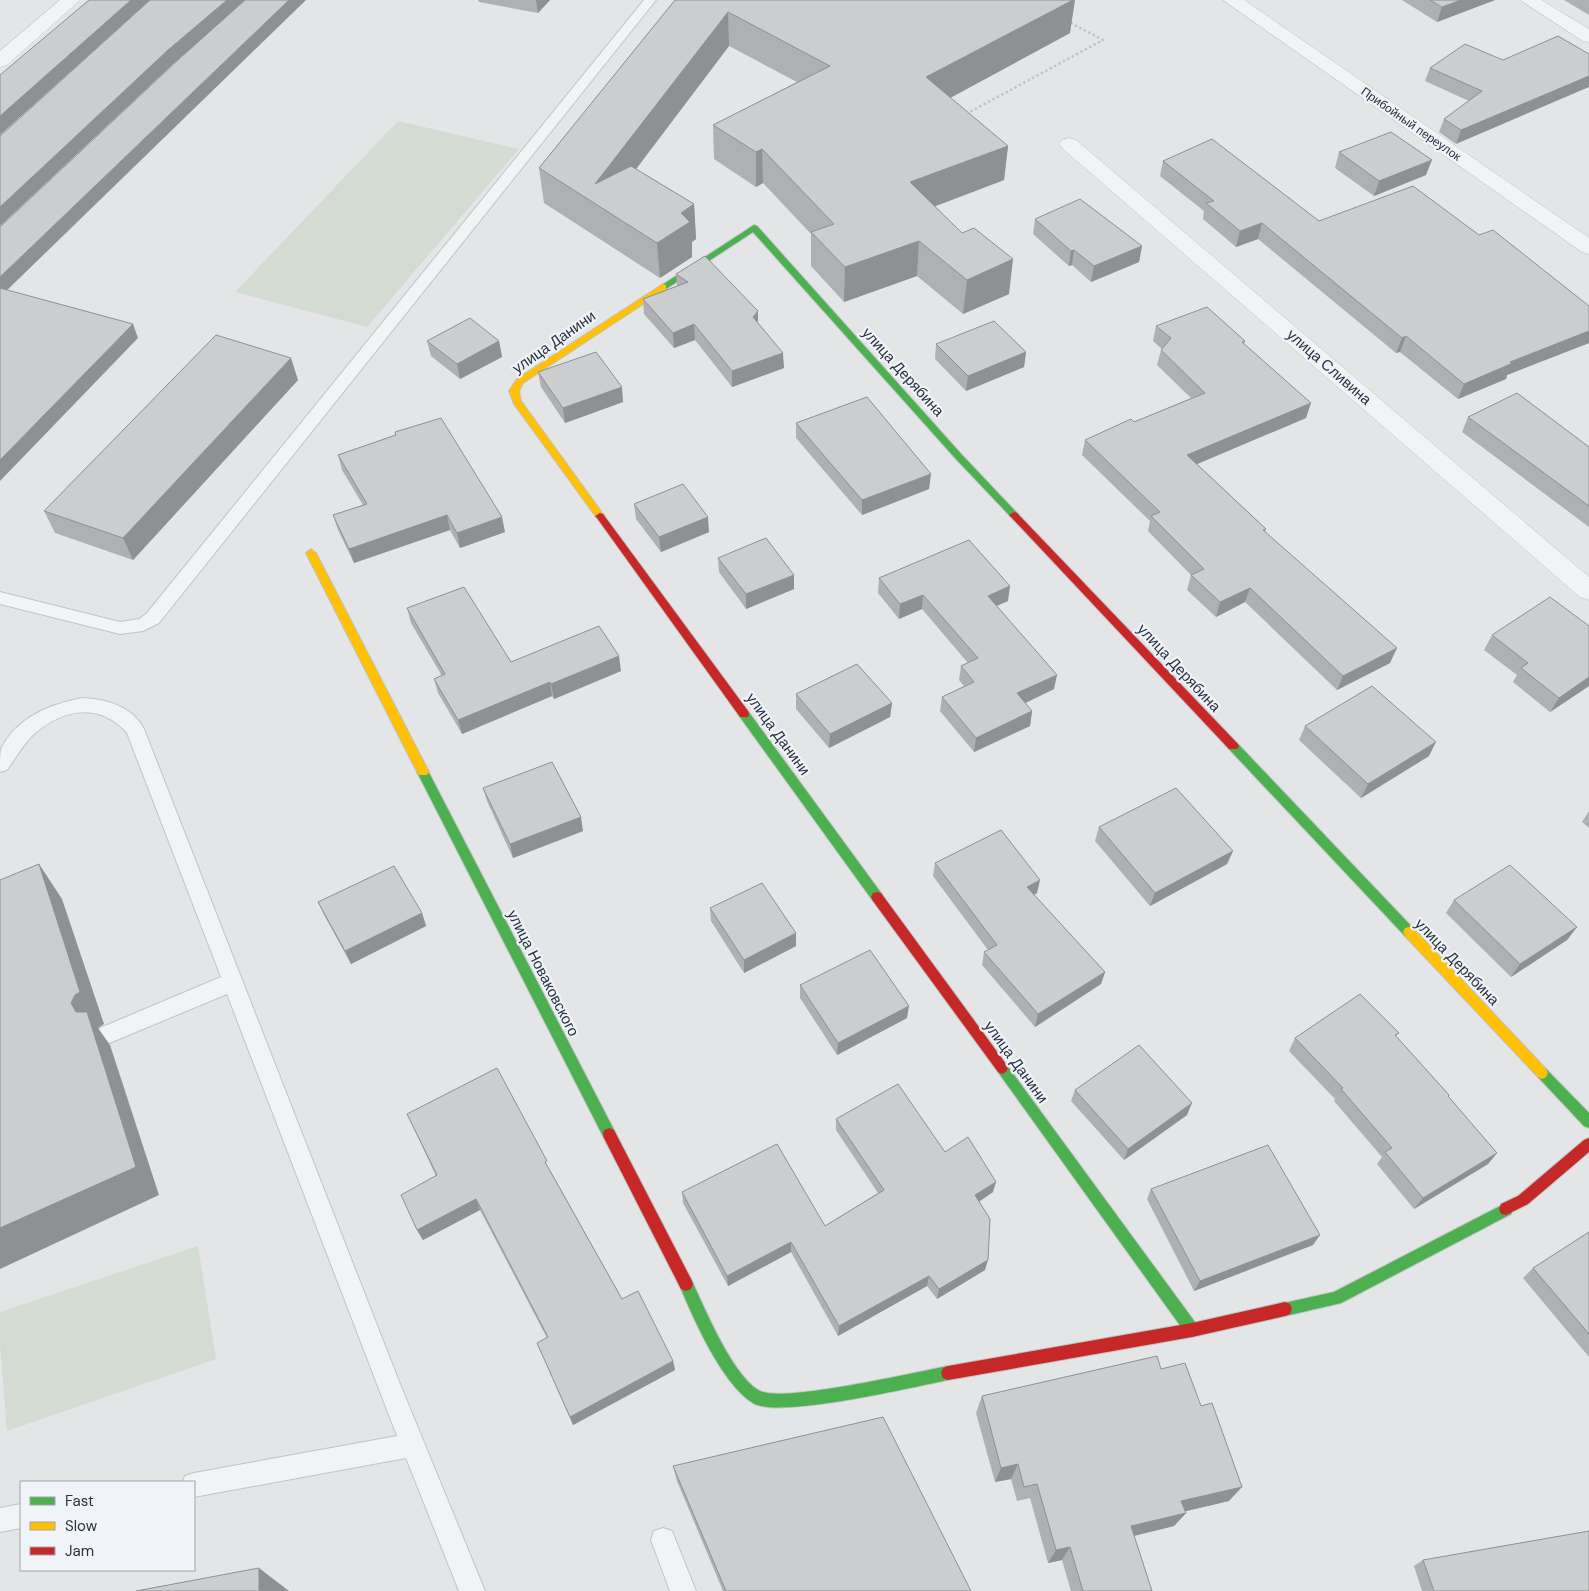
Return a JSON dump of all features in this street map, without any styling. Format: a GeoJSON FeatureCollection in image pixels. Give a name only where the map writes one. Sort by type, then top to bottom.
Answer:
{"type":"FeatureCollection","features":[{"type":"Feature","properties":{"kind":"street"},"geometry":{"type":"LineString","coordinates":[[0,61],[71,0]]}},
{"type":"Feature","properties":{"kind":"street","name":"Прибойный переулок"},"geometry":{"type":"LineString","coordinates":[[1232,0],[1589,248]]}},
{"type":"Feature","properties":{"kind":"street"},"geometry":{"type":"LineString","coordinates":[[1533,1],[1589,36]]}},
{"type":"Feature","properties":{"kind":"street","name":"улица Сливина"},"geometry":{"type":"LineString","coordinates":[[1069,144],[1589,591]]}},
{"type":"Feature","properties":{"kind":"street","name":"улица Дерябина"},"geometry":{"type":"LineString","coordinates":[[754,228],[959,456],[1589,1122]]}},
{"type":"Feature","properties":{"kind":"street","name":"улица Данини"},"geometry":{"type":"LineString","coordinates":[[754,228],[520,381],[514,391],[517,402],[1192,1330]]}},
{"type":"Feature","properties":{"kind":"street","name":"улица Новаковского"},"geometry":{"type":"LineString","coordinates":[[311,553],[733,1376],[759,1399],[797,1400],[1192,1330]]}},
{"type":"Feature","properties":{"kind":"street"},"geometry":{"type":"LineString","coordinates":[[1192,1330],[1336,1298],[1523,1200],[1589,1144]]}},
{"type":"Feature","properties":{"kind":"lane"},"geometry":{"type":"LineString","coordinates":[[0,598],[120,628],[143,625],[153,618],[650,0]]}},
{"type":"Feature","properties":{"kind":"lane"},"geometry":{"type":"LineString","coordinates":[[0,765],[26,731],[52,713],[84,704],[99,705],[115,710],[127,718],[135,729],[412,1445],[472,1591]]}},
{"type":"Feature","properties":{"kind":"lane"},"geometry":{"type":"LineString","coordinates":[[107,1035],[232,982]]}},
{"type":"Feature","properties":{"kind":"lane"},"geometry":{"type":"LineString","coordinates":[[195,1485],[412,1445]]}},
{"type":"Feature","properties":{"kind":"lane"},"geometry":{"type":"LineString","coordinates":[[0,1520],[20,1516]]}},
{"type":"Feature","properties":{"kind":"lane"},"geometry":{"type":"LineString","coordinates":[[662,1540],[683,1591]]}},
{"type":"Feature","properties":{"kind":"path"},"geometry":{"type":"LineString","coordinates":[[963,115],[1103,40],[1069,22]]}},
{"type":"Feature","properties":{"kind":"shaded area"},"geometry":{"type":"Polygon","coordinates":[[[398,121],[519,149],[367,327],[235,292],[398,121]]]}},
{"type":"Feature","properties":{"kind":"shaded area"},"geometry":{"type":"Polygon","coordinates":[[[198,1246],[216,1359],[7,1431],[0,1345],[0,1312],[198,1246]]]}},
{"type":"Feature","properties":{"kind":"building"},"geometry":{"type":"Polygon","coordinates":[[[89,0],[131,0],[0,116],[0,75],[89,0]]]}},
{"type":"Feature","properties":{"kind":"building"},"geometry":{"type":"Polygon","coordinates":[[[150,0],[227,0],[168,50],[0,207],[0,136],[150,0]]]}},
{"type":"Feature","properties":{"kind":"building"},"geometry":{"type":"Polygon","coordinates":[[[245,0],[289,0],[0,277],[0,227],[179,59],[245,0]]]}},
{"type":"Feature","properties":{"kind":"building"},"geometry":{"type":"Polygon","coordinates":[[[675,0],[1073,0],[926,77],[1008,146],[910,182],[962,233],[974,228],[1013,259],[967,280],[919,241],[845,267],[811,232],[834,224],[762,149],[756,152],[713,125],[830,66],[728,12],[595,184],[631,166],[694,204],[681,213],[690,222],[657,243],[539,168],[675,0]]]}},
{"type":"Feature","properties":{"kind":"building"},"geometry":{"type":"Polygon","coordinates":[[[1430,0],[1461,0],[1442,7],[1430,0]]]}},
{"type":"Feature","properties":{"kind":"building"},"geometry":{"type":"Polygon","coordinates":[[[1558,36],[1589,54],[1589,76],[1461,130],[1444,119],[1482,91],[1430,68],[1465,44],[1503,60],[1558,36]]]}},
{"type":"Feature","properties":{"kind":"building"},"geometry":{"type":"Polygon","coordinates":[[[1391,132],[1432,160],[1379,181],[1339,152],[1391,132]]]}},
{"type":"Feature","properties":{"kind":"building"},"geometry":{"type":"Polygon","coordinates":[[[1212,139],[1319,221],[1413,186],[1479,235],[1493,230],[1589,306],[1589,331],[1510,362],[1513,363],[1464,384],[1406,336],[1402,338],[1262,223],[1240,231],[1206,203],[1214,201],[1163,161],[1212,139]]]}},
{"type":"Feature","properties":{"kind":"building"},"geometry":{"type":"Polygon","coordinates":[[[1080,199],[1142,246],[1094,266],[1074,250],[1071,251],[1035,219],[1080,199]]]}},
{"type":"Feature","properties":{"kind":"building"},"geometry":{"type":"Polygon","coordinates":[[[705,256],[758,311],[753,317],[783,353],[732,371],[694,324],[673,333],[643,299],[688,282],[676,274],[705,256]]]}},
{"type":"Feature","properties":{"kind":"building"},"geometry":{"type":"Polygon","coordinates":[[[0,288],[133,324],[0,460],[0,288]]]}},
{"type":"Feature","properties":{"kind":"building"},"geometry":{"type":"Polygon","coordinates":[[[1207,307],[1245,341],[1242,342],[1311,403],[1187,455],[1266,529],[1263,530],[1397,648],[1343,676],[1250,588],[1220,602],[1191,575],[1204,569],[1151,516],[1160,512],[1085,440],[1131,419],[1134,422],[1205,393],[1161,350],[1171,338],[1156,326],[1207,307]]]}},
{"type":"Feature","properties":{"kind":"building"},"geometry":{"type":"Polygon","coordinates":[[[470,318],[499,341],[457,364],[427,341],[470,318]]]}},
{"type":"Feature","properties":{"kind":"building"},"geometry":{"type":"Polygon","coordinates":[[[994,321],[1026,352],[968,376],[936,344],[994,321]]]}},
{"type":"Feature","properties":{"kind":"building"},"geometry":{"type":"Polygon","coordinates":[[[216,335],[291,358],[123,538],[44,511],[216,335]]]}},
{"type":"Feature","properties":{"kind":"building"},"geometry":{"type":"Polygon","coordinates":[[[596,352],[622,387],[563,408],[538,372],[596,352]]]}},
{"type":"Feature","properties":{"kind":"building"},"geometry":{"type":"Polygon","coordinates":[[[1517,393],[1589,447],[1589,506],[1468,417],[1517,393]]]}},
{"type":"Feature","properties":{"kind":"building"},"geometry":{"type":"Polygon","coordinates":[[[867,397],[931,474],[862,500],[796,423],[867,397]]]}},
{"type":"Feature","properties":{"kind":"building"},"geometry":{"type":"Polygon","coordinates":[[[441,418],[502,517],[457,533],[447,515],[349,549],[333,515],[367,504],[338,455],[396,435],[395,432],[441,418]]]}},
{"type":"Feature","properties":{"kind":"building"},"geometry":{"type":"Polygon","coordinates":[[[683,484],[708,517],[659,537],[634,504],[683,484]]]}},
{"type":"Feature","properties":{"kind":"building"},"geometry":{"type":"Polygon","coordinates":[[[766,538],[794,575],[746,594],[718,558],[766,538]]]}},
{"type":"Feature","properties":{"kind":"building"},"geometry":{"type":"Polygon","coordinates":[[[969,540],[1010,586],[988,596],[1057,675],[1017,693],[1032,711],[976,738],[942,697],[974,682],[961,666],[978,658],[923,595],[900,604],[879,578],[969,540]]]}},
{"type":"Feature","properties":{"kind":"building"},"geometry":{"type":"Polygon","coordinates":[[[464,587],[511,662],[599,626],[619,656],[458,720],[434,679],[445,674],[407,608],[464,587]]]}},
{"type":"Feature","properties":{"kind":"building"},"geometry":{"type":"Polygon","coordinates":[[[1550,597],[1589,626],[1589,677],[1559,698],[1521,668],[1528,663],[1492,635],[1550,597]]]}},
{"type":"Feature","properties":{"kind":"building"},"geometry":{"type":"Polygon","coordinates":[[[857,664],[892,703],[830,734],[796,694],[857,664]]]}},
{"type":"Feature","properties":{"kind":"building"},"geometry":{"type":"Polygon","coordinates":[[[1372,686],[1436,742],[1368,784],[1305,726],[1372,686]]]}},
{"type":"Feature","properties":{"kind":"building"},"geometry":{"type":"Polygon","coordinates":[[[552,762],[581,817],[510,844],[483,788],[552,762]]]}},
{"type":"Feature","properties":{"kind":"building"},"geometry":{"type":"Polygon","coordinates":[[[1176,788],[1233,851],[1155,893],[1099,827],[1176,788]]]}},
{"type":"Feature","properties":{"kind":"building"},"geometry":{"type":"Polygon","coordinates":[[[1001,830],[1040,880],[1027,887],[1105,972],[1038,1014],[984,952],[997,945],[935,863],[1001,830]]]}},
{"type":"Feature","properties":{"kind":"building"},"geometry":{"type":"Polygon","coordinates":[[[39,864],[80,992],[75,995],[71,1003],[76,1012],[87,1012],[136,1167],[0,1228],[0,880],[39,864]]]}},
{"type":"Feature","properties":{"kind":"building"},"geometry":{"type":"Polygon","coordinates":[[[1510,865],[1577,927],[1520,964],[1454,900],[1510,865]]]}},
{"type":"Feature","properties":{"kind":"building"},"geometry":{"type":"Polygon","coordinates":[[[394,866],[422,913],[345,951],[318,902],[394,866]]]}},
{"type":"Feature","properties":{"kind":"building"},"geometry":{"type":"Polygon","coordinates":[[[762,883],[796,933],[744,960],[710,908],[762,883]]]}},
{"type":"Feature","properties":{"kind":"building"},"geometry":{"type":"Polygon","coordinates":[[[870,950],[909,1006],[838,1043],[800,985],[870,950]]]}},
{"type":"Feature","properties":{"kind":"building"},"geometry":{"type":"Polygon","coordinates":[[[1360,994],[1399,1033],[1395,1035],[1449,1095],[1497,1153],[1423,1198],[1385,1152],[1392,1148],[1341,1089],[1343,1088],[1295,1038],[1360,994]]]}},
{"type":"Feature","properties":{"kind":"building"},"geometry":{"type":"Polygon","coordinates":[[[1139,1045],[1192,1103],[1128,1149],[1075,1090],[1139,1045]]]}},
{"type":"Feature","properties":{"kind":"building"},"geometry":{"type":"Polygon","coordinates":[[[497,1068],[547,1161],[545,1162],[622,1299],[638,1291],[673,1361],[570,1417],[537,1343],[548,1337],[476,1199],[417,1230],[401,1195],[437,1175],[407,1114],[497,1068]]]}},
{"type":"Feature","properties":{"kind":"building"},"geometry":{"type":"Polygon","coordinates":[[[898,1084],[945,1152],[968,1137],[996,1182],[975,1195],[990,1219],[988,1260],[939,1289],[929,1276],[839,1326],[791,1242],[727,1276],[682,1192],[777,1144],[825,1226],[884,1190],[836,1119],[898,1084]]]}},
{"type":"Feature","properties":{"kind":"building"},"geometry":{"type":"Polygon","coordinates":[[[1268,1145],[1320,1235],[1200,1281],[1151,1189],[1268,1145]]]}},
{"type":"Feature","properties":{"kind":"building"},"geometry":{"type":"Polygon","coordinates":[[[1589,1232],[1589,1334],[1533,1268],[1589,1232]]]}},
{"type":"Feature","properties":{"kind":"building"},"geometry":{"type":"Polygon","coordinates":[[[1157,1356],[1161,1369],[1185,1363],[1201,1406],[1212,1403],[1242,1487],[1181,1501],[1186,1513],[1131,1526],[1152,1591],[1083,1591],[1070,1547],[1056,1550],[1037,1484],[1024,1487],[1018,1464],[1001,1468],[982,1396],[1157,1356]]]}},
{"type":"Feature","properties":{"kind":"building"},"geometry":{"type":"Polygon","coordinates":[[[883,1417],[971,1591],[726,1591],[673,1466],[883,1417]]]}},
{"type":"Feature","properties":{"kind":"building"},"geometry":{"type":"Polygon","coordinates":[[[1589,1531],[1589,1591],[1434,1591],[1423,1560],[1589,1531]]]}},
{"type":"Feature","properties":{"kind":"building"},"geometry":{"type":"Polygon","coordinates":[[[259,1568],[259,1591],[136,1591],[259,1568]]]}},
{"type":"Feature","properties":{"kind":"traffic: fast"},"geometry":{"type":"LineString","coordinates":[[663,287],[754,228],[959,457],[1014,515]]}},
{"type":"Feature","properties":{"kind":"traffic: fast"},"geometry":{"type":"LineString","coordinates":[[744,714],[877,897]]}},
{"type":"Feature","properties":{"kind":"traffic: fast"},"geometry":{"type":"LineString","coordinates":[[1233,746],[1409,932]]}},
{"type":"Feature","properties":{"kind":"traffic: fast"},"geometry":{"type":"LineString","coordinates":[[423,772],[609,1134]]}},
{"type":"Feature","properties":{"kind":"traffic: fast"},"geometry":{"type":"LineString","coordinates":[[1002,1068],[1192,1330]]}},
{"type":"Feature","properties":{"kind":"traffic: fast"},"geometry":{"type":"LineString","coordinates":[[1542,1073],[1589,1122]]}},
{"type":"Feature","properties":{"kind":"traffic: fast"},"geometry":{"type":"LineString","coordinates":[[1285,1309],[1336,1298],[1506,1209]]}},
{"type":"Feature","properties":{"kind":"traffic: fast"},"geometry":{"type":"LineString","coordinates":[[686,1284],[727,1364],[748,1391],[759,1399],[772,1401],[820,1397],[948,1373]]}},
{"type":"Feature","properties":{"kind":"traffic: slow"},"geometry":{"type":"LineString","coordinates":[[600,516],[517,402],[514,391],[520,381],[663,287]]}},
{"type":"Feature","properties":{"kind":"traffic: slow"},"geometry":{"type":"LineString","coordinates":[[311,553],[423,772]]}},
{"type":"Feature","properties":{"kind":"traffic: slow"},"geometry":{"type":"LineString","coordinates":[[1409,932],[1542,1073]]}},
{"type":"Feature","properties":{"kind":"traffic: jam"},"geometry":{"type":"LineString","coordinates":[[1014,515],[1233,746]]}},
{"type":"Feature","properties":{"kind":"traffic: jam"},"geometry":{"type":"LineString","coordinates":[[600,516],[744,714]]}},
{"type":"Feature","properties":{"kind":"traffic: jam"},"geometry":{"type":"LineString","coordinates":[[877,897],[1002,1068]]}},
{"type":"Feature","properties":{"kind":"traffic: jam"},"geometry":{"type":"LineString","coordinates":[[609,1134],[686,1284]]}},
{"type":"Feature","properties":{"kind":"traffic: jam"},"geometry":{"type":"LineString","coordinates":[[1506,1209],[1523,1200],[1589,1144]]}},
{"type":"Feature","properties":{"kind":"traffic: jam"},"geometry":{"type":"LineString","coordinates":[[948,1373],[1192,1330],[1285,1309]]}}]}
